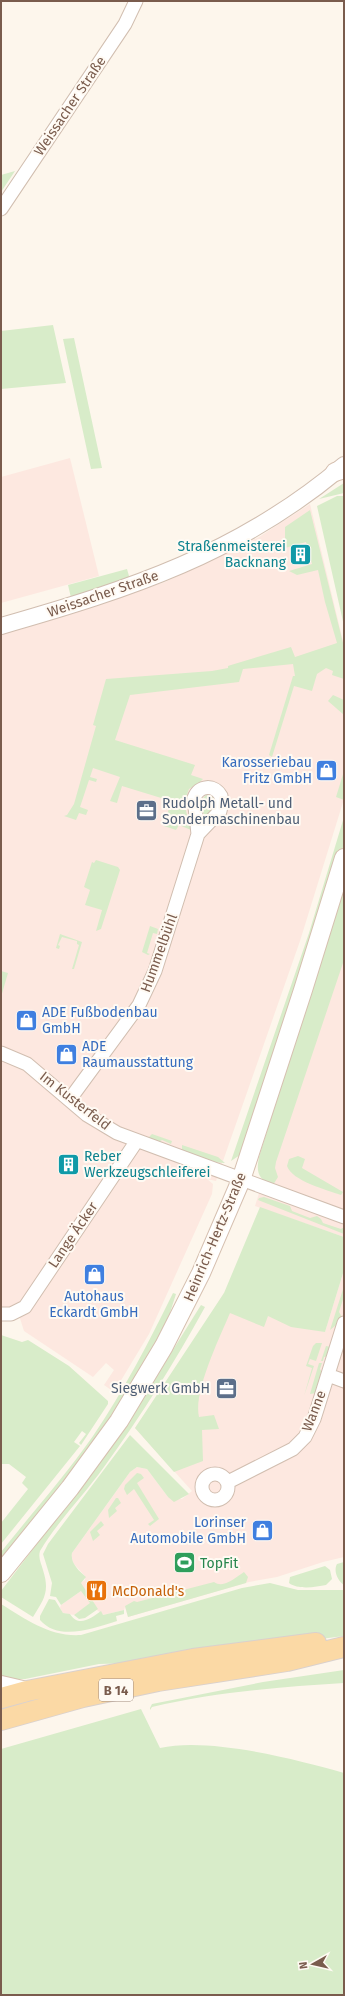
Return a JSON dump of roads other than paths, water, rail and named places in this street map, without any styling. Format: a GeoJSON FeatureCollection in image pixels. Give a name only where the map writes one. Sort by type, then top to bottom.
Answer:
{"type":"FeatureCollection","features":[{"type":"Feature","properties":{"kind":"main road","name":"Heinrich-Hertz-Straße"},"geometry":{"type":"LineString","coordinates":[[1,1573],[83,1472],[139,1390],[195,1287],[241,1180],[304,990],[344,858]]}},
{"type":"Feature","properties":{"kind":"main road","name":"B 14"},"geometry":{"type":"LineString","coordinates":[[1,1698],[27,1691],[193,1659],[306,1644],[344,1641]]}},
{"type":"Feature","properties":{"kind":"main road","name":"B 14"},"geometry":{"type":"LineString","coordinates":[[1,1720],[83,1697],[158,1681],[287,1661],[344,1648]]}},
{"type":"Feature","properties":{"kind":"main road"},"geometry":{"type":"LineString","coordinates":[[1,1685],[27,1691]]}},
{"type":"Feature","properties":{"kind":"street","name":"Weissacher Straße"},"geometry":{"type":"LineString","coordinates":[[1,209],[125,24],[136,1]]}},
{"type":"Feature","properties":{"kind":"street","name":"Weissacher Straße"},"geometry":{"type":"LineString","coordinates":[[1,626],[93,599],[150,579],[202,557],[251,531],[287,508],[341,469]]}},
{"type":"Feature","properties":{"kind":"street","name":"Hummelbühl"},"geometry":{"type":"LineString","coordinates":[[70,1099],[148,990],[198,834]]}},
{"type":"Feature","properties":{"kind":"street","name":"Im Kusterfeld"},"geometry":{"type":"LineString","coordinates":[[1,1053],[27,1064],[96,1121],[117,1133],[136,1142],[344,1217]]}},
{"type":"Feature","properties":{"kind":"street","name":"Lange Äcker"},"geometry":{"type":"LineString","coordinates":[[1,1314],[11,1314],[25,1308],[136,1142]]}},
{"type":"Feature","properties":{"kind":"street","name":"Wanne"},"geometry":{"type":"LineString","coordinates":[[228,1482],[293,1449],[305,1437],[314,1419],[344,1323]]}},
{"type":"Feature","properties":{"kind":"street"},"geometry":{"type":"LineString","coordinates":[[328,1375],[344,1381]]}},
{"type":"Feature","properties":{"kind":"place","name":"Straßenmeisterei Backnang"},"geometry":{"type":"Point","coordinates":[301,554]}},
{"type":"Feature","properties":{"kind":"place","name":"Karosseriebau Fritz GmbH"},"geometry":{"type":"Point","coordinates":[327,770]}},
{"type":"Feature","properties":{"kind":"place","name":"Rudolph Metall- und Sondermaschinenbau"},"geometry":{"type":"Point","coordinates":[147,811]}},
{"type":"Feature","properties":{"kind":"place","name":"ADE Fußbodenbau GmbH"},"geometry":{"type":"Point","coordinates":[27,1020]}},
{"type":"Feature","properties":{"kind":"place","name":"ADE Raumausstattung"},"geometry":{"type":"Point","coordinates":[66,1054]}},
{"type":"Feature","properties":{"kind":"place","name":"Reber Werkzeugschleiferei"},"geometry":{"type":"Point","coordinates":[68,1164]}},
{"type":"Feature","properties":{"kind":"place","name":"Autohaus Eckardt GmbH"},"geometry":{"type":"Point","coordinates":[94,1274]}},
{"type":"Feature","properties":{"kind":"place","name":"Siegwerk GmbH"},"geometry":{"type":"Point","coordinates":[226,1388]}},
{"type":"Feature","properties":{"kind":"place","name":"Lorinser Automobile GmbH"},"geometry":{"type":"Point","coordinates":[262,1530]}},
{"type":"Feature","properties":{"kind":"place","name":"TopFit"},"geometry":{"type":"Point","coordinates":[184,1563]}},
{"type":"Feature","properties":{"kind":"place","name":"McDonald's"},"geometry":{"type":"Point","coordinates":[97,1591]}}]}
